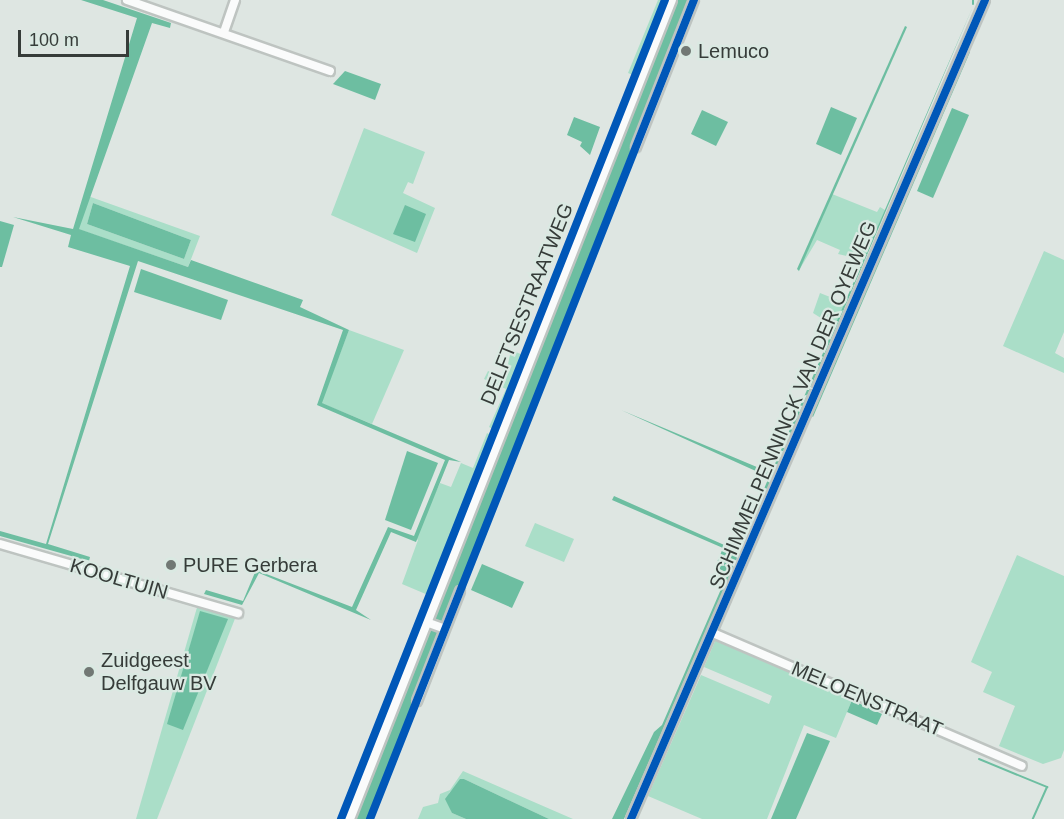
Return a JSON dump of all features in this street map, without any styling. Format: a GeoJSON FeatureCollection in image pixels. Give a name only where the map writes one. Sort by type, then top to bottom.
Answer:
{"type":"FeatureCollection","features":[{"type":"Feature","properties":{"kind":"street"},"geometry":{"type":"LineString","coordinates":[[127,0],[224,32],[330,71]]}},
{"type":"Feature","properties":{"kind":"street"},"geometry":{"type":"LineString","coordinates":[[224,32],[235,0]]}},
{"type":"Feature","properties":{"kind":"street","name":"DELFTSESTRAATWEG"},"geometry":{"type":"LineString","coordinates":[[349,819],[671,0]]}},
{"type":"Feature","properties":{"kind":"street"},"geometry":{"type":"LineString","coordinates":[[636,147],[694,0]]}},
{"type":"Feature","properties":{"kind":"street","name":"SCHIMMELPENNINCK VAN DER OYEWEG"},"geometry":{"type":"LineString","coordinates":[[632,819],[985,0]]}},
{"type":"Feature","properties":{"kind":"street","name":"KOOLTUIN"},"geometry":{"type":"LineString","coordinates":[[0,544],[238,613]]}},
{"type":"Feature","properties":{"kind":"street"},"geometry":{"type":"LineString","coordinates":[[417,701],[460,591]]}},
{"type":"Feature","properties":{"kind":"street"},"geometry":{"type":"LineString","coordinates":[[428,622],[444,629]]}},
{"type":"Feature","properties":{"kind":"street","name":"MELOENSTRAAT"},"geometry":{"type":"LineString","coordinates":[[713,633],[1022,766]]}},
{"type":"Feature","properties":{"kind":"shaded area"},"geometry":{"type":"Polygon","coordinates":[[[81,0],[103,0],[171,23],[170,28],[152,23],[79,229],[188,267],[191,260],[303,300],[300,307],[349,330],[322,403],[461,462],[449,460],[416,542],[391,532],[356,610],[371,620],[259,573],[242,605],[204,594],[206,590],[243,601],[256,570],[352,607],[388,527],[414,536],[445,460],[317,405],[343,330],[138,261],[48,544],[90,557],[89,561],[0,536],[0,531],[46,544],[130,266],[68,247],[71,235],[13,217],[73,229],[137,18],[81,0]]]}},
{"type":"Feature","properties":{"kind":"shaded area"},"geometry":{"type":"Polygon","coordinates":[[[658,0],[663,0],[633,75],[628,73],[658,0]]]}},
{"type":"Feature","properties":{"kind":"shaded area"},"geometry":{"type":"Polygon","coordinates":[[[678,0],[690,0],[367,819],[354,819],[678,0]]]}},
{"type":"Feature","properties":{"kind":"shaded area"},"geometry":{"type":"Polygon","coordinates":[[[690,0],[565,322],[444,626],[441,626],[690,0]]]}},
{"type":"Feature","properties":{"kind":"shaded area"},"geometry":{"type":"Polygon","coordinates":[[[974,4],[744,544],[741,543],[769,477],[621,410],[771,473],[974,4]]]}},
{"type":"Feature","properties":{"kind":"shaded area"},"geometry":{"type":"Polygon","coordinates":[[[905,26],[907,27],[799,271],[797,269],[905,26]]]}},
{"type":"Feature","properties":{"kind":"shaded area"},"geometry":{"type":"Polygon","coordinates":[[[970,52],[813,417],[812,416],[970,52]]]}},
{"type":"Feature","properties":{"kind":"shaded area"},"geometry":{"type":"Polygon","coordinates":[[[345,71],[381,84],[375,100],[333,84],[345,71]]]}},
{"type":"Feature","properties":{"kind":"shaded area"},"geometry":{"type":"Polygon","coordinates":[[[831,107],[857,118],[841,155],[816,144],[831,107]]]}},
{"type":"Feature","properties":{"kind":"shaded area"},"geometry":{"type":"Polygon","coordinates":[[[952,108],[969,115],[933,198],[917,191],[952,108]]]}},
{"type":"Feature","properties":{"kind":"shaded area"},"geometry":{"type":"Polygon","coordinates":[[[702,110],[728,122],[716,146],[691,134],[702,110]]]}},
{"type":"Feature","properties":{"kind":"shaded area"},"geometry":{"type":"Polygon","coordinates":[[[574,117],[600,127],[590,155],[580,146],[582,142],[567,135],[574,117]]]}},
{"type":"Feature","properties":{"kind":"shaded area"},"geometry":{"type":"Polygon","coordinates":[[[364,128],[425,152],[413,184],[408,182],[403,193],[435,208],[417,253],[331,215],[364,128]]]}},
{"type":"Feature","properties":{"kind":"shaded area"},"geometry":{"type":"Polygon","coordinates":[[[832,194],[877,212],[880,207],[885,210],[864,260],[838,254],[840,250],[817,240],[798,272],[832,194]]]}},
{"type":"Feature","properties":{"kind":"shaded area"},"geometry":{"type":"Polygon","coordinates":[[[88,196],[200,236],[188,267],[78,229],[88,196]],[[93,203],[87,224],[184,259],[191,240],[93,203]]]}},
{"type":"Feature","properties":{"kind":"shaded area"},"geometry":{"type":"Polygon","coordinates":[[[93,203],[191,240],[184,259],[87,224],[93,203]]]}},
{"type":"Feature","properties":{"kind":"shaded area"},"geometry":{"type":"Polygon","coordinates":[[[405,205],[426,214],[415,242],[393,234],[405,205]]]}},
{"type":"Feature","properties":{"kind":"shaded area"},"geometry":{"type":"Polygon","coordinates":[[[0,221],[14,225],[2,267],[0,267],[0,221]]]}},
{"type":"Feature","properties":{"kind":"shaded area"},"geometry":{"type":"Polygon","coordinates":[[[1044,251],[1064,260],[1064,332],[1055,353],[1064,358],[1064,373],[1003,346],[1044,251]]]}},
{"type":"Feature","properties":{"kind":"shaded area"},"geometry":{"type":"Polygon","coordinates":[[[141,269],[228,300],[221,320],[134,292],[141,269]]]}},
{"type":"Feature","properties":{"kind":"shaded area"},"geometry":{"type":"Polygon","coordinates":[[[820,293],[845,303],[835,327],[813,313],[820,293]]]}},
{"type":"Feature","properties":{"kind":"shaded area"},"geometry":{"type":"Polygon","coordinates":[[[349,330],[404,350],[372,424],[321,403],[349,330]]]}},
{"type":"Feature","properties":{"kind":"shaded area"},"geometry":{"type":"Polygon","coordinates":[[[511,350],[523,355],[493,429],[489,427],[506,389],[484,379],[488,371],[505,378],[511,350]]]}},
{"type":"Feature","properties":{"kind":"shaded area"},"geometry":{"type":"Polygon","coordinates":[[[487,433],[491,435],[428,595],[402,584],[418,540],[414,538],[440,483],[451,487],[461,463],[473,468],[487,433]]]}},
{"type":"Feature","properties":{"kind":"shaded area"},"geometry":{"type":"Polygon","coordinates":[[[407,451],[438,463],[411,530],[385,520],[407,451]]]}},
{"type":"Feature","properties":{"kind":"shaded area"},"geometry":{"type":"Polygon","coordinates":[[[614,496],[740,552],[624,819],[612,819],[654,732],[662,725],[728,573],[715,567],[723,548],[612,500],[614,496]]]}},
{"type":"Feature","properties":{"kind":"shaded area"},"geometry":{"type":"Polygon","coordinates":[[[535,523],[574,539],[564,562],[525,546],[535,523]]]}},
{"type":"Feature","properties":{"kind":"shaded area"},"geometry":{"type":"Polygon","coordinates":[[[1017,555],[1064,576],[1064,750],[1061,758],[1043,764],[999,746],[1015,706],[983,692],[992,672],[971,662],[1017,555]]]}},
{"type":"Feature","properties":{"kind":"shaded area"},"geometry":{"type":"Polygon","coordinates":[[[482,564],[524,582],[512,608],[471,590],[482,564]]]}},
{"type":"Feature","properties":{"kind":"shaded area"},"geometry":{"type":"Polygon","coordinates":[[[198,604],[236,616],[157,819],[136,819],[198,604]]]}},
{"type":"Feature","properties":{"kind":"shaded area"},"geometry":{"type":"Polygon","coordinates":[[[200,611],[228,619],[183,730],[167,724],[200,611]]]}},
{"type":"Feature","properties":{"kind":"shaded area"},"geometry":{"type":"Polygon","coordinates":[[[716,639],[852,700],[836,738],[804,725],[767,819],[702,819],[648,796],[701,675],[769,704],[772,696],[704,667],[716,639]]]}},
{"type":"Feature","properties":{"kind":"shaded area"},"geometry":{"type":"Polygon","coordinates":[[[852,700],[882,714],[877,725],[847,712],[852,700]]]}},
{"type":"Feature","properties":{"kind":"shaded area"},"geometry":{"type":"Polygon","coordinates":[[[807,733],[830,741],[796,819],[771,819],[807,733]]]}},
{"type":"Feature","properties":{"kind":"shaded area"},"geometry":{"type":"Polygon","coordinates":[[[463,771],[573,819],[549,819],[464,779],[449,793],[452,813],[466,819],[418,819],[423,807],[438,803],[440,794],[450,790],[463,771]]]}},
{"type":"Feature","properties":{"kind":"shaded area"},"geometry":{"type":"Polygon","coordinates":[[[460,779],[549,819],[466,819],[452,813],[445,799],[460,779]]]}},
{"type":"Feature","properties":{"kind":"waterway"},"geometry":{"type":"LineString","coordinates":[[979,759],[1047,787],[1033,819]]}},
{"type":"Feature","properties":{"kind":"cycle path"},"geometry":{"type":"LineString","coordinates":[[341,819],[665,0]]}},
{"type":"Feature","properties":{"kind":"cycle path"},"geometry":{"type":"LineString","coordinates":[[370,819],[694,0]]}},
{"type":"Feature","properties":{"kind":"cycle path"},"geometry":{"type":"LineString","coordinates":[[631,819],[985,0]]}},
{"type":"Feature","properties":{"kind":"place","name":"Lemuco"},"geometry":{"type":"Point","coordinates":[686,51]}},
{"type":"Feature","properties":{"kind":"place","name":"PURE Gerbera"},"geometry":{"type":"Point","coordinates":[171,565]}},
{"type":"Feature","properties":{"kind":"place","name":"Zuidgeest Delfgauw BV"},"geometry":{"type":"Point","coordinates":[89,672]}}]}
